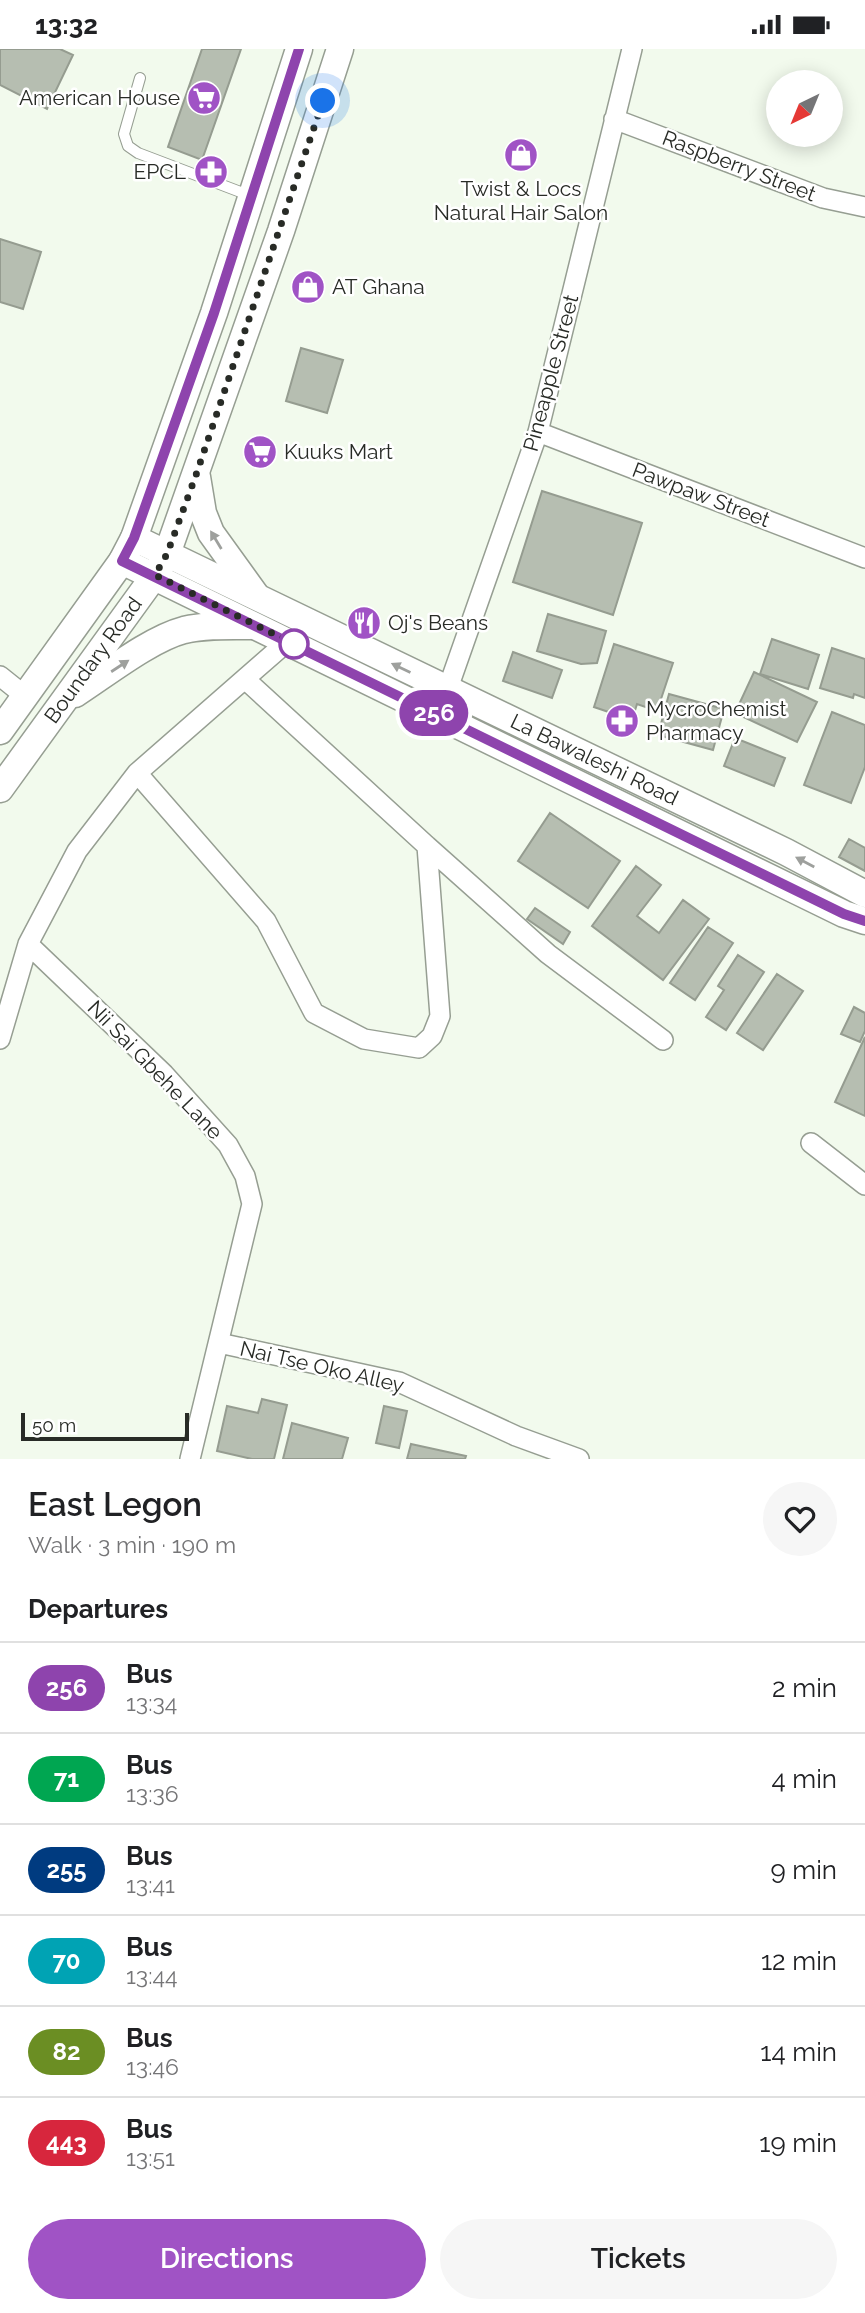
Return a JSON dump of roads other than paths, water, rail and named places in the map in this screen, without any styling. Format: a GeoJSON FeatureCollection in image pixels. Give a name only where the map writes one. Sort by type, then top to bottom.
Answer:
{"type":"FeatureCollection","features":[{"type":"Feature","properties":{"kind":"main road","name":"Boundary Road"},"geometry":{"type":"LineString","coordinates":[[0,731],[128,549],[214,313],[299,49]]}},
{"type":"Feature","properties":{"kind":"main road","name":"Boundary Road"},"geometry":{"type":"LineString","coordinates":[[0,789],[161,565],[196,475],[281,231],[340,49]]}},
{"type":"Feature","properties":{"kind":"main road"},"geometry":{"type":"LineString","coordinates":[[196,475],[203,513],[211,533],[256,595]]}},
{"type":"Feature","properties":{"kind":"main road","name":"La Bawaleshi Road"},"geometry":{"type":"LineString","coordinates":[[128,549],[161,565],[254,626],[844,914],[865,921]]}},
{"type":"Feature","properties":{"kind":"main road","name":"La Bawaleshi Road"},"geometry":{"type":"LineString","coordinates":[[161,565],[256,595],[447,691],[786,852],[865,894]]}},
{"type":"Feature","properties":{"kind":"main road"},"geometry":{"type":"LineString","coordinates":[[62,702],[158,641],[181,631],[203,627],[254,626]]}},
{"type":"Feature","properties":{"kind":"street","name":"Pineapple Street"},"geometry":{"type":"LineString","coordinates":[[447,691],[538,432],[632,49]]}},
{"type":"Feature","properties":{"kind":"street","name":"Raspberry Street"},"geometry":{"type":"LineString","coordinates":[[614,119],[824,198],[865,207]]}},
{"type":"Feature","properties":{"kind":"street","name":"Pawpaw Street"},"geometry":{"type":"LineString","coordinates":[[538,432],[865,558]]}},
{"type":"Feature","properties":{"kind":"street"},"geometry":{"type":"LineString","coordinates":[[0,1039],[4,1010],[29,944],[77,851],[136,773],[288,641]]}},
{"type":"Feature","properties":{"kind":"street"},"geometry":{"type":"LineString","coordinates":[[0,676],[25,697]]}},
{"type":"Feature","properties":{"kind":"street"},"geometry":{"type":"LineString","coordinates":[[246,680],[548,954],[663,1040]]}},
{"type":"Feature","properties":{"kind":"street"},"geometry":{"type":"LineString","coordinates":[[136,773],[266,922],[314,1013],[364,1039],[419,1048],[432,1036],[440,1016],[427,846]]}},
{"type":"Feature","properties":{"kind":"street","name":"Nii Sai Gbehe Lane"},"geometry":{"type":"LineString","coordinates":[[29,944],[164,1074],[228,1145],[245,1176],[252,1204],[190,1459]]}},
{"type":"Feature","properties":{"kind":"street"},"geometry":{"type":"LineString","coordinates":[[810,1143],[865,1185]]}},
{"type":"Feature","properties":{"kind":"street","name":"Nai Tse Oko Alley"},"geometry":{"type":"LineString","coordinates":[[219,1343],[400,1382],[516,1436],[579,1459]]}},
{"type":"Feature","properties":{"kind":"lane"},"geometry":{"type":"LineString","coordinates":[[140,78],[124,134],[128,146],[138,153],[252,196]]}},
{"type":"Feature","properties":{"kind":"place","name":"American House"},"geometry":{"type":"Point","coordinates":[204,98]}},
{"type":"Feature","properties":{"kind":"place","name":"Twist & Locs Natural Hair Salon"},"geometry":{"type":"Point","coordinates":[521,155]}},
{"type":"Feature","properties":{"kind":"place","name":"EPCL"},"geometry":{"type":"Point","coordinates":[211,172]}},
{"type":"Feature","properties":{"kind":"place","name":"AT Ghana"},"geometry":{"type":"Point","coordinates":[308,287]}},
{"type":"Feature","properties":{"kind":"place","name":"Kuuks Mart"},"geometry":{"type":"Point","coordinates":[260,452]}},
{"type":"Feature","properties":{"kind":"place","name":"Oj's Beans"},"geometry":{"type":"Point","coordinates":[364,623]}},
{"type":"Feature","properties":{"kind":"place","name":"MycroChemist Pharmacy"},"geometry":{"type":"Point","coordinates":[622,721]}}]}
